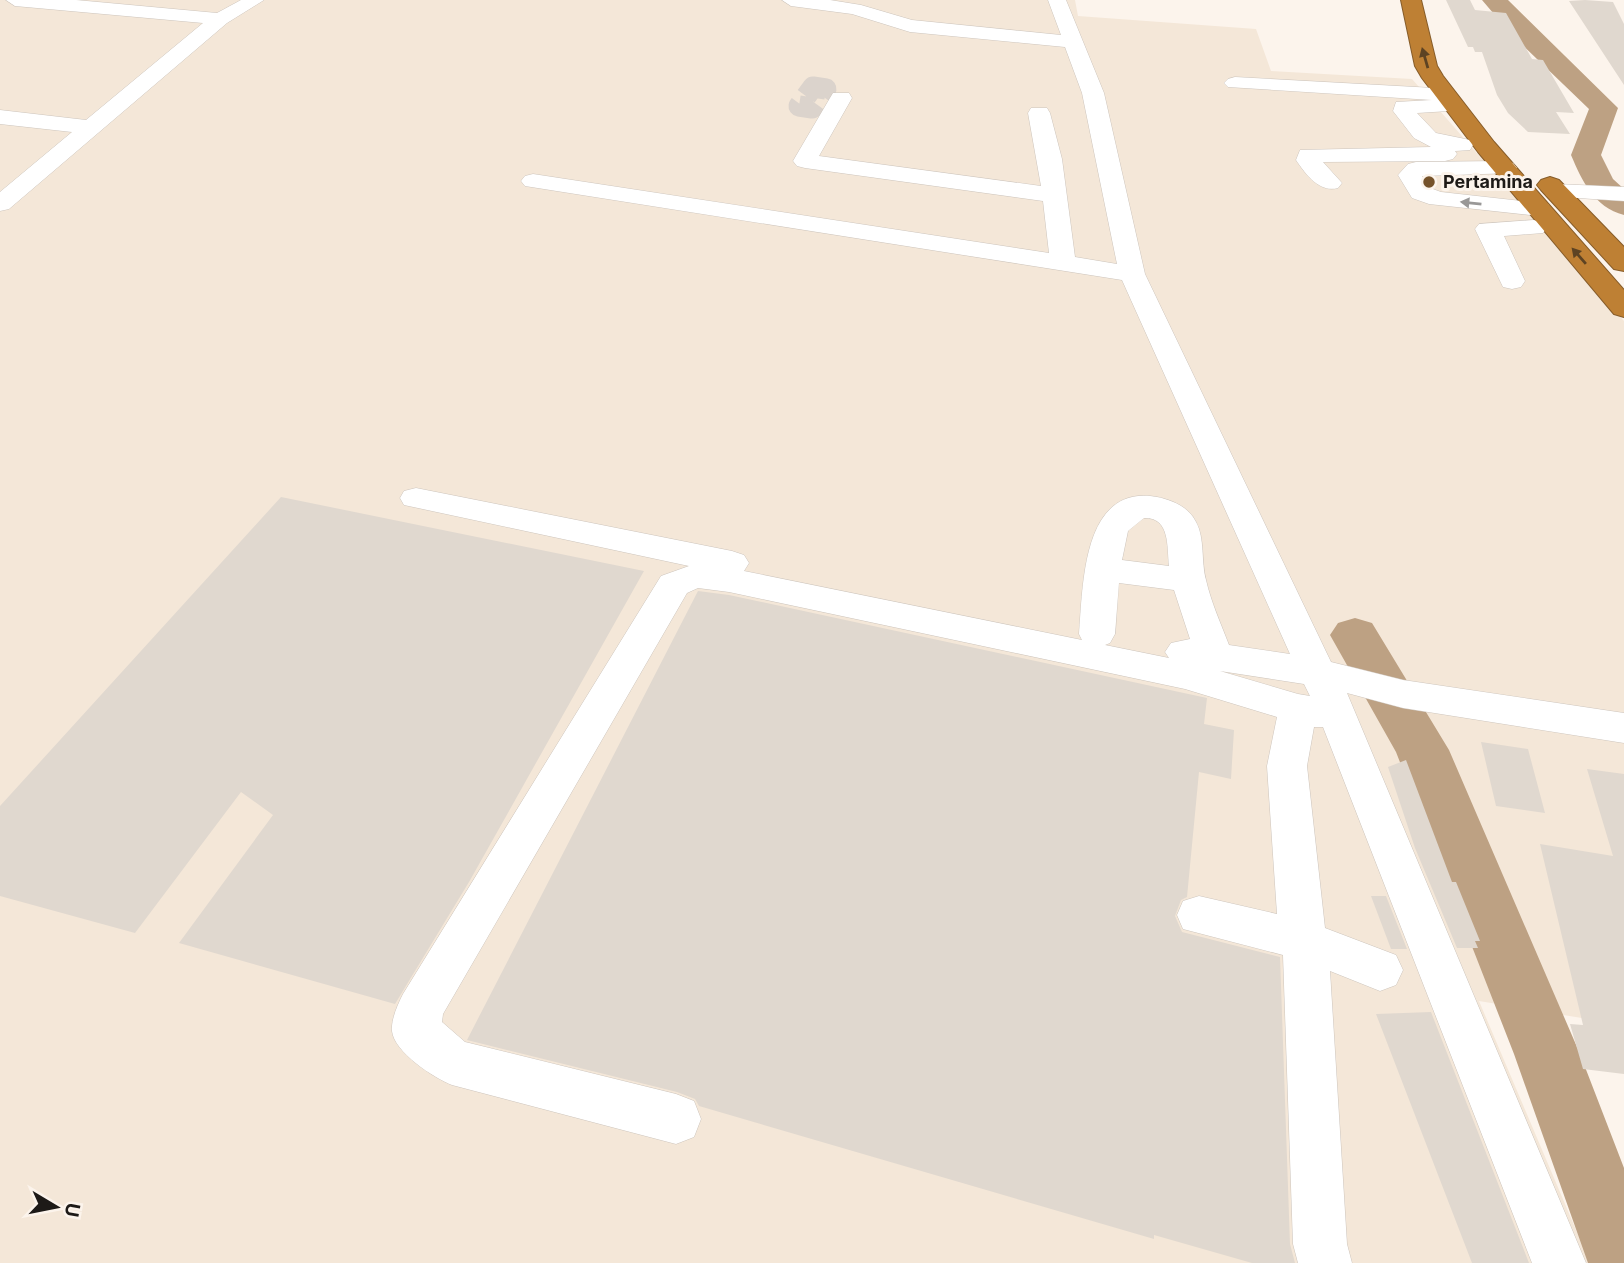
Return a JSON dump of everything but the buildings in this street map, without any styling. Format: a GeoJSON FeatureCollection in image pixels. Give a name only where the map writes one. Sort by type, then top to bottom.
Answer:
{"type":"FeatureCollection","features":[{"type":"Feature","properties":{"kind":"highway"},"geometry":{"type":"LineString","coordinates":[[1411,0],[1426,66],[1448,100],[1624,308]]}},
{"type":"Feature","properties":{"kind":"highway"},"geometry":{"type":"LineString","coordinates":[[1430,0],[1444,59],[1456,82],[1534,167],[1568,191],[1624,264]]}},
{"type":"Feature","properties":{"kind":"street"},"geometry":{"type":"LineString","coordinates":[[15,0],[220,19]]}},
{"type":"Feature","properties":{"kind":"street"},"geometry":{"type":"LineString","coordinates":[[164,14],[188,0]]}},
{"type":"Feature","properties":{"kind":"street"},"geometry":{"type":"LineString","coordinates":[[0,204],[88,127],[220,19],[255,0]]}},
{"type":"Feature","properties":{"kind":"street"},"geometry":{"type":"LineString","coordinates":[[791,0],[854,9],[910,26],[1075,42]]}},
{"type":"Feature","properties":{"kind":"street"},"geometry":{"type":"LineString","coordinates":[[1056,0],[1075,42],[1093,93],[1132,274],[1345,696],[1559,1263]]}},
{"type":"Feature","properties":{"kind":"street"},"geometry":{"type":"LineString","coordinates":[[1235,83],[1448,100]]}},
{"type":"Feature","properties":{"kind":"street"},"geometry":{"type":"LineString","coordinates":[[841,98],[805,161],[1055,195]]}},
{"type":"Feature","properties":{"kind":"street"},"geometry":{"type":"LineString","coordinates":[[1448,100],[1404,107],[1404,111],[1423,136],[1431,141],[1494,156]]}},
{"type":"Feature","properties":{"kind":"street"},"geometry":{"type":"LineString","coordinates":[[1039,113],[1055,195],[1063,263]]}},
{"type":"Feature","properties":{"kind":"street"},"geometry":{"type":"LineString","coordinates":[[0,117],[88,127]]}},
{"type":"Feature","properties":{"kind":"street"},"geometry":{"type":"LineString","coordinates":[[1330,183],[1308,160],[1308,155],[1494,156]]}},
{"type":"Feature","properties":{"kind":"street"},"geometry":{"type":"LineString","coordinates":[[1494,156],[1416,169],[1410,175],[1421,192],[1438,199],[1539,209]]}},
{"type":"Feature","properties":{"kind":"street"},"geometry":{"type":"LineString","coordinates":[[533,181],[1132,274]]}},
{"type":"Feature","properties":{"kind":"street"},"geometry":{"type":"LineString","coordinates":[[1568,191],[1620,193]]}},
{"type":"Feature","properties":{"kind":"street"},"geometry":{"type":"LineString","coordinates":[[1512,281],[1488,229],[1556,229]]}},
{"type":"Feature","properties":{"kind":"street"},"geometry":{"type":"LineString","coordinates":[[416,498],[1215,659],[1345,696]]}},
{"type":"Feature","properties":{"kind":"street"},"geometry":{"type":"LineString","coordinates":[[1097,634],[1102,569],[1112,527],[1135,508],[1154,507],[1171,514],[1181,524],[1188,580],[1215,659]]}},
{"type":"Feature","properties":{"kind":"street"},"geometry":{"type":"LineString","coordinates":[[1102,569],[1188,580]]}},
{"type":"Feature","properties":{"kind":"street"},"geometry":{"type":"LineString","coordinates":[[676,1119],[452,1062],[416,1031],[420,1009],[674,585],[694,576],[729,580],[1186,675],[1624,728]]}},
{"type":"Feature","properties":{"kind":"street"},"geometry":{"type":"LineString","coordinates":[[1325,1263],[1320,1244],[1306,941],[1299,911],[1287,766],[1345,696]]}},
{"type":"Feature","properties":{"kind":"street"},"geometry":{"type":"LineString","coordinates":[[1199,915],[1306,941],[1380,970]]}},
{"type":"Feature","properties":{"kind":"shaded area"},"geometry":{"type":"Polygon","coordinates":[[[0,0],[1075,0],[1078,16],[1256,29],[1271,71],[1412,79],[1624,321],[1624,1025],[1479,1001],[1590,1263],[0,1263],[0,0]]]}},
{"type":"Feature","properties":{"kind":"waterway"},"geometry":{"type":"LineString","coordinates":[[1494,0],[1604,108],[1586,155],[1599,184],[1624,205]]}},
{"type":"Feature","properties":{"kind":"waterway"},"geometry":{"type":"LineString","coordinates":[[1355,635],[1422,750],[1547,1054],[1624,1261]]}},
{"type":"Feature","properties":{"kind":"tunnel"},"geometry":{"type":"LineString","coordinates":[[813,87],[826,89],[812,108],[799,106],[813,87]]}},
{"type":"Feature","properties":{"kind":"place","name":"Pertamina"},"geometry":{"type":"Point","coordinates":[1429,182]}}]}
